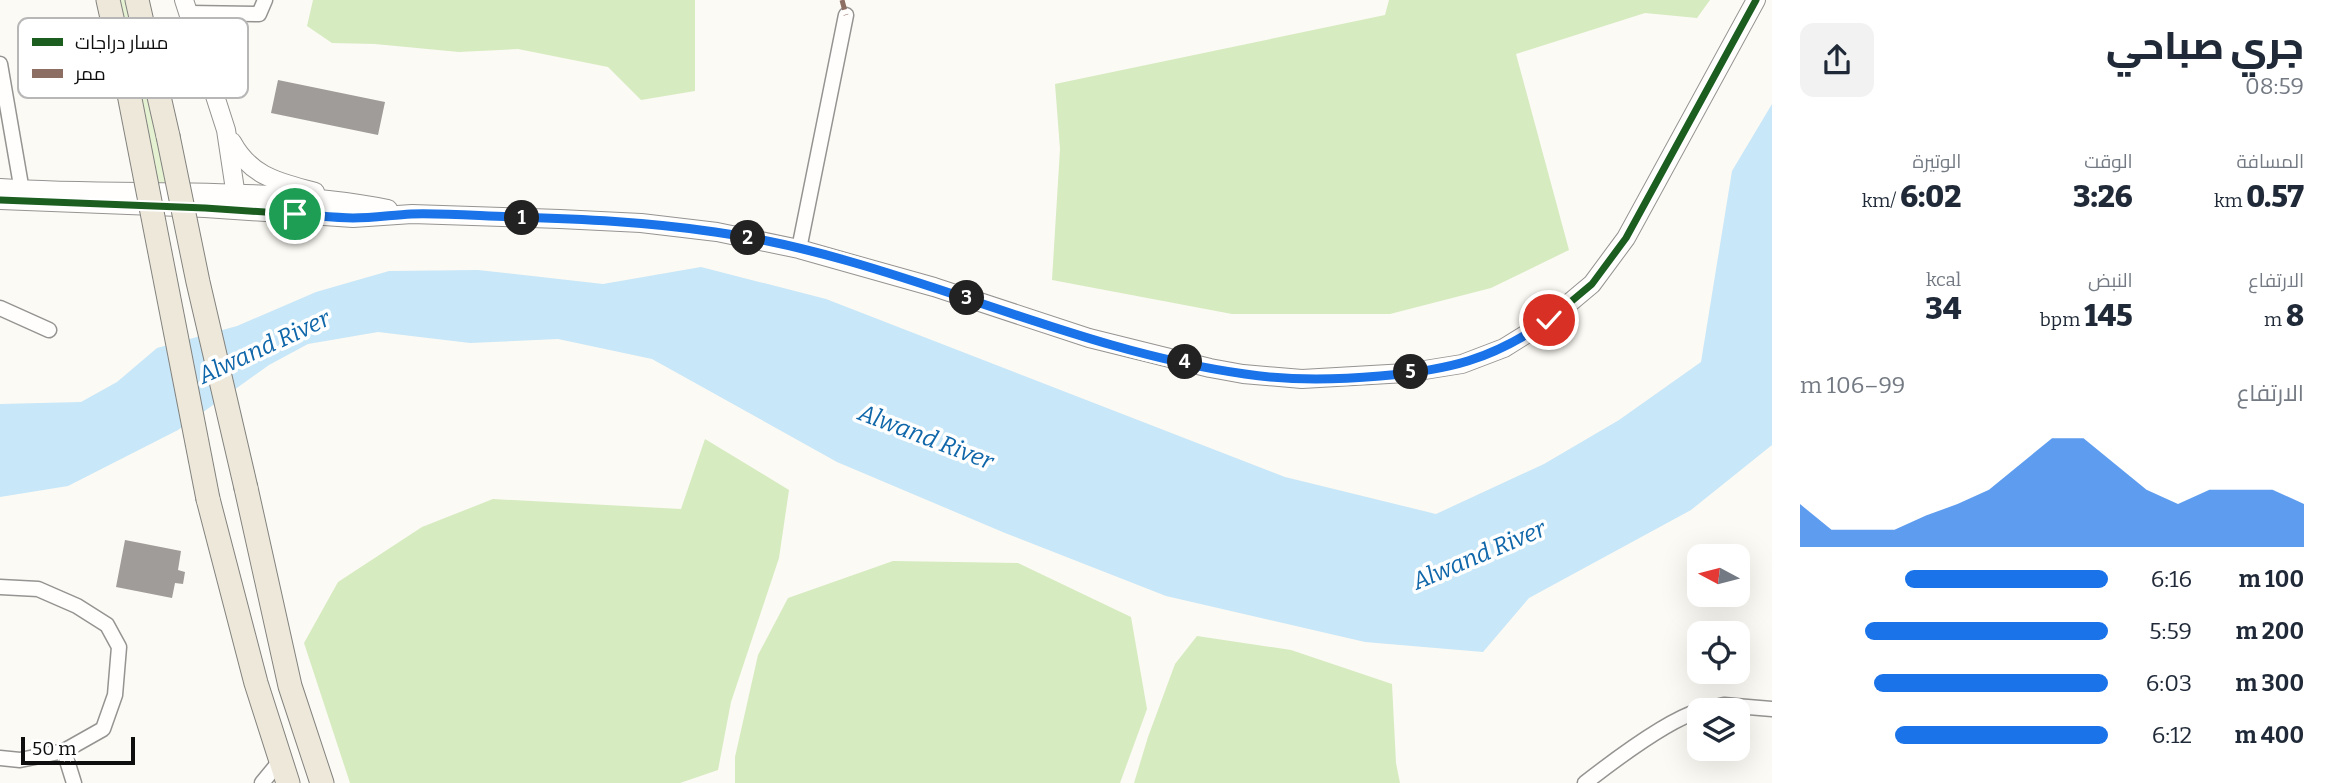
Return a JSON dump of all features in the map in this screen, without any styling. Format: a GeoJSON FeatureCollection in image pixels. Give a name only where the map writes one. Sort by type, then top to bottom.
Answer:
{"type":"FeatureCollection","features":[{"type":"Feature","properties":{"kind":"main road"},"geometry":{"type":"LineString","coordinates":[[108,0],[112,18]]}},
{"type":"Feature","properties":{"kind":"main road"},"geometry":{"type":"LineString","coordinates":[[137,0],[141,18]]}},
{"type":"Feature","properties":{"kind":"main road"},"geometry":{"type":"LineString","coordinates":[[130,98],[208,499],[252,670],[288,783]]}},
{"type":"Feature","properties":{"kind":"main road"},"geometry":{"type":"LineString","coordinates":[[159,98],[198,282],[290,686],[322,783]]}},
{"type":"Feature","properties":{"kind":"street"},"geometry":{"type":"LineString","coordinates":[[186,7],[259,14],[265,0]]}},
{"type":"Feature","properties":{"kind":"street"},"geometry":{"type":"LineString","coordinates":[[237,202],[354,218],[412,214],[641,223],[717,232],[799,249],[934,286],[1089,338],[1232,372],[1283,378],[1339,378],[1406,373],[1462,364],[1504,348],[1528,335],[1579,296],[1604,270],[1638,217],[1756,0]]}},
{"type":"Feature","properties":{"kind":"street"},"geometry":{"type":"LineString","coordinates":[[799,249],[846,15]]}},
{"type":"Feature","properties":{"kind":"street"},"geometry":{"type":"LineString","coordinates":[[0,64],[23,196]]}},
{"type":"Feature","properties":{"kind":"street"},"geometry":{"type":"LineString","coordinates":[[216,98],[226,130],[237,202]]}},
{"type":"Feature","properties":{"kind":"street"},"geometry":{"type":"LineString","coordinates":[[226,130],[240,156],[257,172],[293,186],[412,214]]}},
{"type":"Feature","properties":{"kind":"street"},"geometry":{"type":"LineString","coordinates":[[0,188],[23,196]]}},
{"type":"Feature","properties":{"kind":"street"},"geometry":{"type":"LineString","coordinates":[[0,200],[23,196],[237,202],[353,202]]}},
{"type":"Feature","properties":{"kind":"street"},"geometry":{"type":"LineString","coordinates":[[0,308],[49,330]]}},
{"type":"Feature","properties":{"kind":"street"},"geometry":{"type":"LineString","coordinates":[[0,587],[38,589],[76,606],[107,625],[119,648],[115,695],[103,729],[64,751],[20,760],[0,758]]}},
{"type":"Feature","properties":{"kind":"street"},"geometry":{"type":"LineString","coordinates":[[1750,707],[1772,709]]}},
{"type":"Feature","properties":{"kind":"street"},"geometry":{"type":"LineString","coordinates":[[1585,783],[1630,750],[1687,719]]}},
{"type":"Feature","properties":{"kind":"street"},"geometry":{"type":"LineString","coordinates":[[64,751],[74,783]]}},
{"type":"Feature","properties":{"kind":"street"},"geometry":{"type":"LineString","coordinates":[[262,783],[280,761]]}},
{"type":"Feature","properties":{"kind":"green space"},"geometry":{"type":"Polygon","coordinates":[[[117,0],[129,0],[133,18],[121,18],[117,0]]]}},
{"type":"Feature","properties":{"kind":"green space"},"geometry":{"type":"Polygon","coordinates":[[[313,0],[695,0],[695,91],[641,100],[608,67],[518,49],[459,52],[332,43],[307,26],[313,0]]]}},
{"type":"Feature","properties":{"kind":"green space"},"geometry":{"type":"Polygon","coordinates":[[[1389,0],[1710,0],[1697,18],[1645,13],[1516,54],[1569,250],[1491,288],[1390,314],[1232,314],[1052,280],[1060,149],[1055,84],[1385,15],[1389,0]]]}},
{"type":"Feature","properties":{"kind":"green space"},"geometry":{"type":"Polygon","coordinates":[[[137,98],[149,98],[170,201],[159,202],[137,98]]]}},
{"type":"Feature","properties":{"kind":"green space"},"geometry":{"type":"Polygon","coordinates":[[[705,439],[789,490],[779,558],[731,702],[718,770],[680,783],[350,783],[304,643],[338,582],[422,527],[493,499],[681,509],[705,439]]]}},
{"type":"Feature","properties":{"kind":"green space"},"geometry":{"type":"Polygon","coordinates":[[[893,561],[1018,563],[1131,617],[1147,709],[1120,783],[735,783],[735,757],[758,655],[788,598],[893,561]]]}},
{"type":"Feature","properties":{"kind":"green space"},"geometry":{"type":"Polygon","coordinates":[[[1197,636],[1291,650],[1392,684],[1396,763],[1400,783],[1134,783],[1175,664],[1197,636]]]}},
{"type":"Feature","properties":{"kind":"water","name":"Alwand River"},"geometry":{"type":"Polygon","coordinates":[[[1772,104],[1772,445],[1691,510],[1529,598],[1483,652],[1365,642],[1166,596],[1005,533],[837,462],[652,359],[558,339],[470,343],[378,332],[308,344],[269,365],[178,430],[68,486],[0,497],[0,404],[81,402],[117,382],[157,348],[237,326],[316,292],[389,271],[478,270],[603,284],[701,267],[826,299],[1285,477],[1436,514],[1544,464],[1619,420],[1701,362],[1732,171],[1772,104]]]}},
{"type":"Feature","properties":{"kind":"building"},"geometry":{"type":"Polygon","coordinates":[[[278,80],[385,102],[378,135],[271,113],[278,80]]]}},
{"type":"Feature","properties":{"kind":"building"},"geometry":{"type":"Polygon","coordinates":[[[125,540],[181,551],[178,570],[185,572],[183,584],[175,583],[172,598],[116,587],[125,540]]]}},
{"type":"Feature","properties":{"kind":"marked path"},"geometry":{"type":"LineString","coordinates":[[842,0],[846,15]]}},
{"type":"Feature","properties":{"kind":"cycle path"},"geometry":{"type":"LineString","coordinates":[[0,200],[205,208],[353,218],[412,214],[560,219],[641,223],[717,232],[799,249],[934,287],[1089,338],[1210,368],[1302,379],[1406,373],[1462,364],[1504,348],[1549,320],[1592,284],[1626,238],[1756,0]]}},
{"type":"Feature","properties":{"kind":"route"},"geometry":{"type":"LineString","coordinates":[[295,214],[354,218],[412,214],[560,219],[641,223],[717,232],[799,249],[934,286],[1089,338],[1210,368],[1266,377],[1363,377],[1462,364],[1520,340],[1549,320]]}}]}
